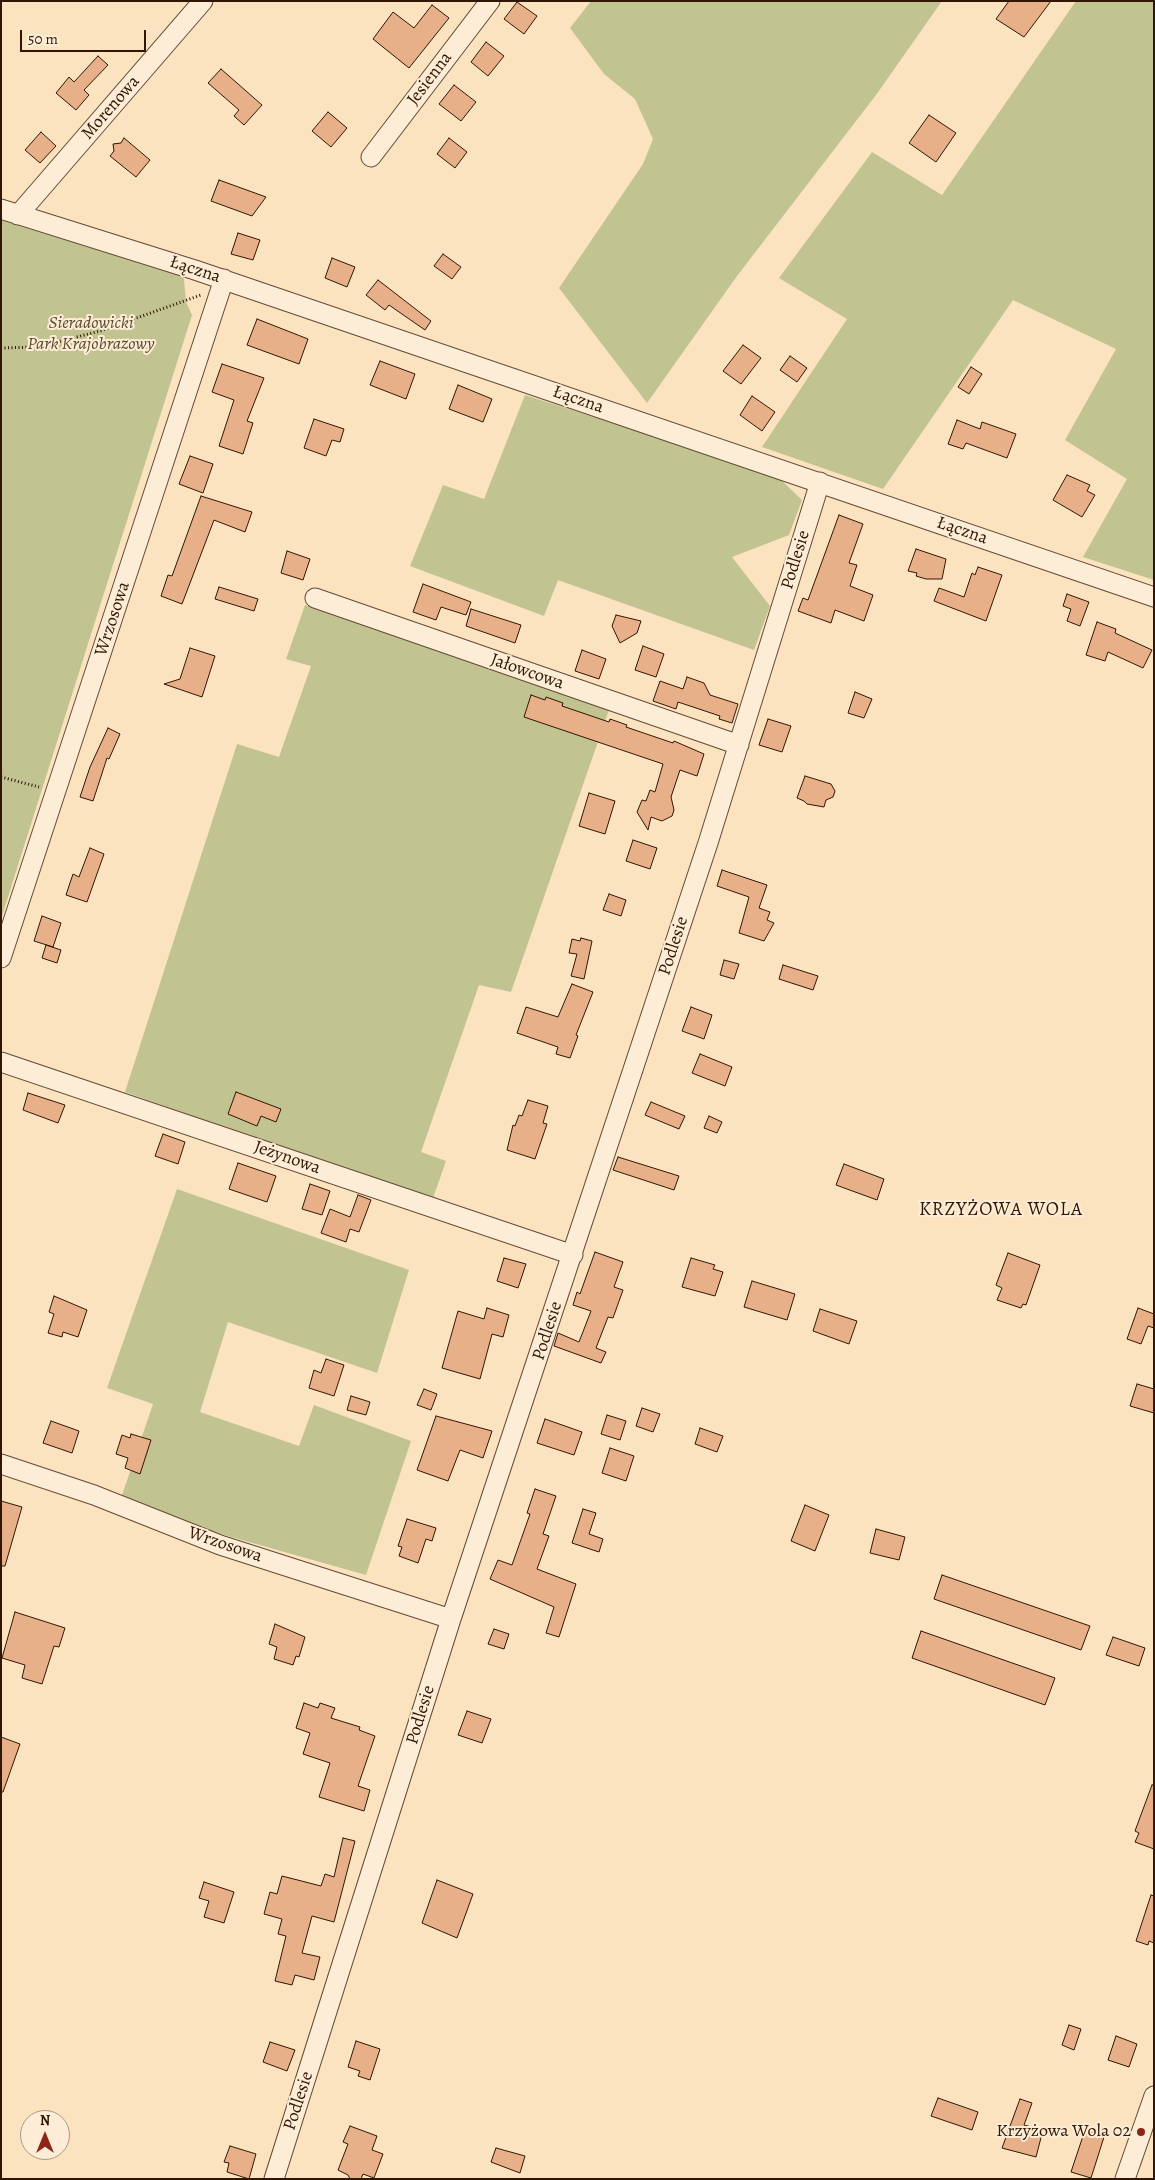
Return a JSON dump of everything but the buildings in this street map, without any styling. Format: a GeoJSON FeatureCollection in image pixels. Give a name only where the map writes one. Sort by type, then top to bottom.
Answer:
{"type":"FeatureCollection","features":[{"type":"Feature","properties":{"kind":"street","name":"Morenowa"},"geometry":{"type":"LineString","coordinates":[[10,212],[203,1]]}},
{"type":"Feature","properties":{"kind":"street","name":"Jesienna"},"geometry":{"type":"LineString","coordinates":[[371,157],[490,1]]}},
{"type":"Feature","properties":{"kind":"street","name":"Łączna"},"geometry":{"type":"LineString","coordinates":[[10,212],[224,279],[1154,598]]}},
{"type":"Feature","properties":{"kind":"street","name":"Wrzosowa"},"geometry":{"type":"LineString","coordinates":[[1,958],[224,279]]}},
{"type":"Feature","properties":{"kind":"street","name":"Podlesie"},"geometry":{"type":"LineString","coordinates":[[274,2179],[451,1619],[573,1255],[739,745],[820,482]]}},
{"type":"Feature","properties":{"kind":"street","name":"Jałowcowa"},"geometry":{"type":"LineString","coordinates":[[315,598],[739,745]]}},
{"type":"Feature","properties":{"kind":"street","name":"Jeżynowa"},"geometry":{"type":"LineString","coordinates":[[1,1062],[573,1255]]}},
{"type":"Feature","properties":{"kind":"street","name":"Wrzosowa"},"geometry":{"type":"LineString","coordinates":[[1,1464],[94,1495],[220,1545],[451,1619]]}},
{"type":"Feature","properties":{"kind":"street"},"geometry":{"type":"LineString","coordinates":[[1125,2179],[1154,2096]]}},
{"type":"Feature","properties":{"kind":"path"},"geometry":{"type":"LineString","coordinates":[[1,348],[38,346],[100,331],[203,294],[224,279]]}},
{"type":"Feature","properties":{"kind":"path"},"geometry":{"type":"LineString","coordinates":[[1,778],[56,792]]}},
{"type":"Feature","properties":{"kind":"green space"},"geometry":{"type":"Polygon","coordinates":[[[591,1],[942,1],[876,95],[737,276],[647,403],[559,288],[643,164],[653,139],[635,99],[604,74],[570,28],[591,1]]]}},
{"type":"Feature","properties":{"kind":"green space"},"geometry":{"type":"Polygon","coordinates":[[[1076,1],[1154,1],[1154,580],[1083,557],[1127,479],[1065,440],[1116,349],[1013,300],[883,489],[762,447],[847,319],[779,278],[872,152],[942,195],[1076,1]]]}},
{"type":"Feature","properties":{"kind":"green space","name":"Sieradowicki Park Krajobrazowy"},"geometry":{"type":"Polygon","coordinates":[[[1,211],[183,270],[186,302],[192,315],[1,919],[1,211]]]}},
{"type":"Feature","properties":{"kind":"green space"},"geometry":{"type":"Polygon","coordinates":[[[525,395],[777,476],[802,500],[789,535],[732,557],[770,606],[754,650],[558,580],[544,616],[410,566],[443,485],[484,499],[525,395]]]}},
{"type":"Feature","properties":{"kind":"green space"},"geometry":{"type":"Polygon","coordinates":[[[305,605],[610,707],[511,992],[479,985],[421,1152],[446,1161],[432,1201],[125,1092],[237,744],[279,757],[311,666],[286,659],[305,605]]]}},
{"type":"Feature","properties":{"kind":"green space"},"geometry":{"type":"Polygon","coordinates":[[[177,1189],[409,1270],[377,1373],[228,1322],[200,1412],[299,1446],[314,1405],[411,1441],[366,1575],[210,1531],[121,1498],[153,1404],[107,1388],[177,1189]]]}},
{"type":"Feature","properties":{"kind":"place","name":"Krzyżowa Wola 02"},"geometry":{"type":"Point","coordinates":[1141,2132]}},
{"type":"Feature","properties":{"kind":"district","name":"KRZYŻOWA WOLA"},"geometry":{"type":"Point","coordinates":[1001,1210]}}]}
